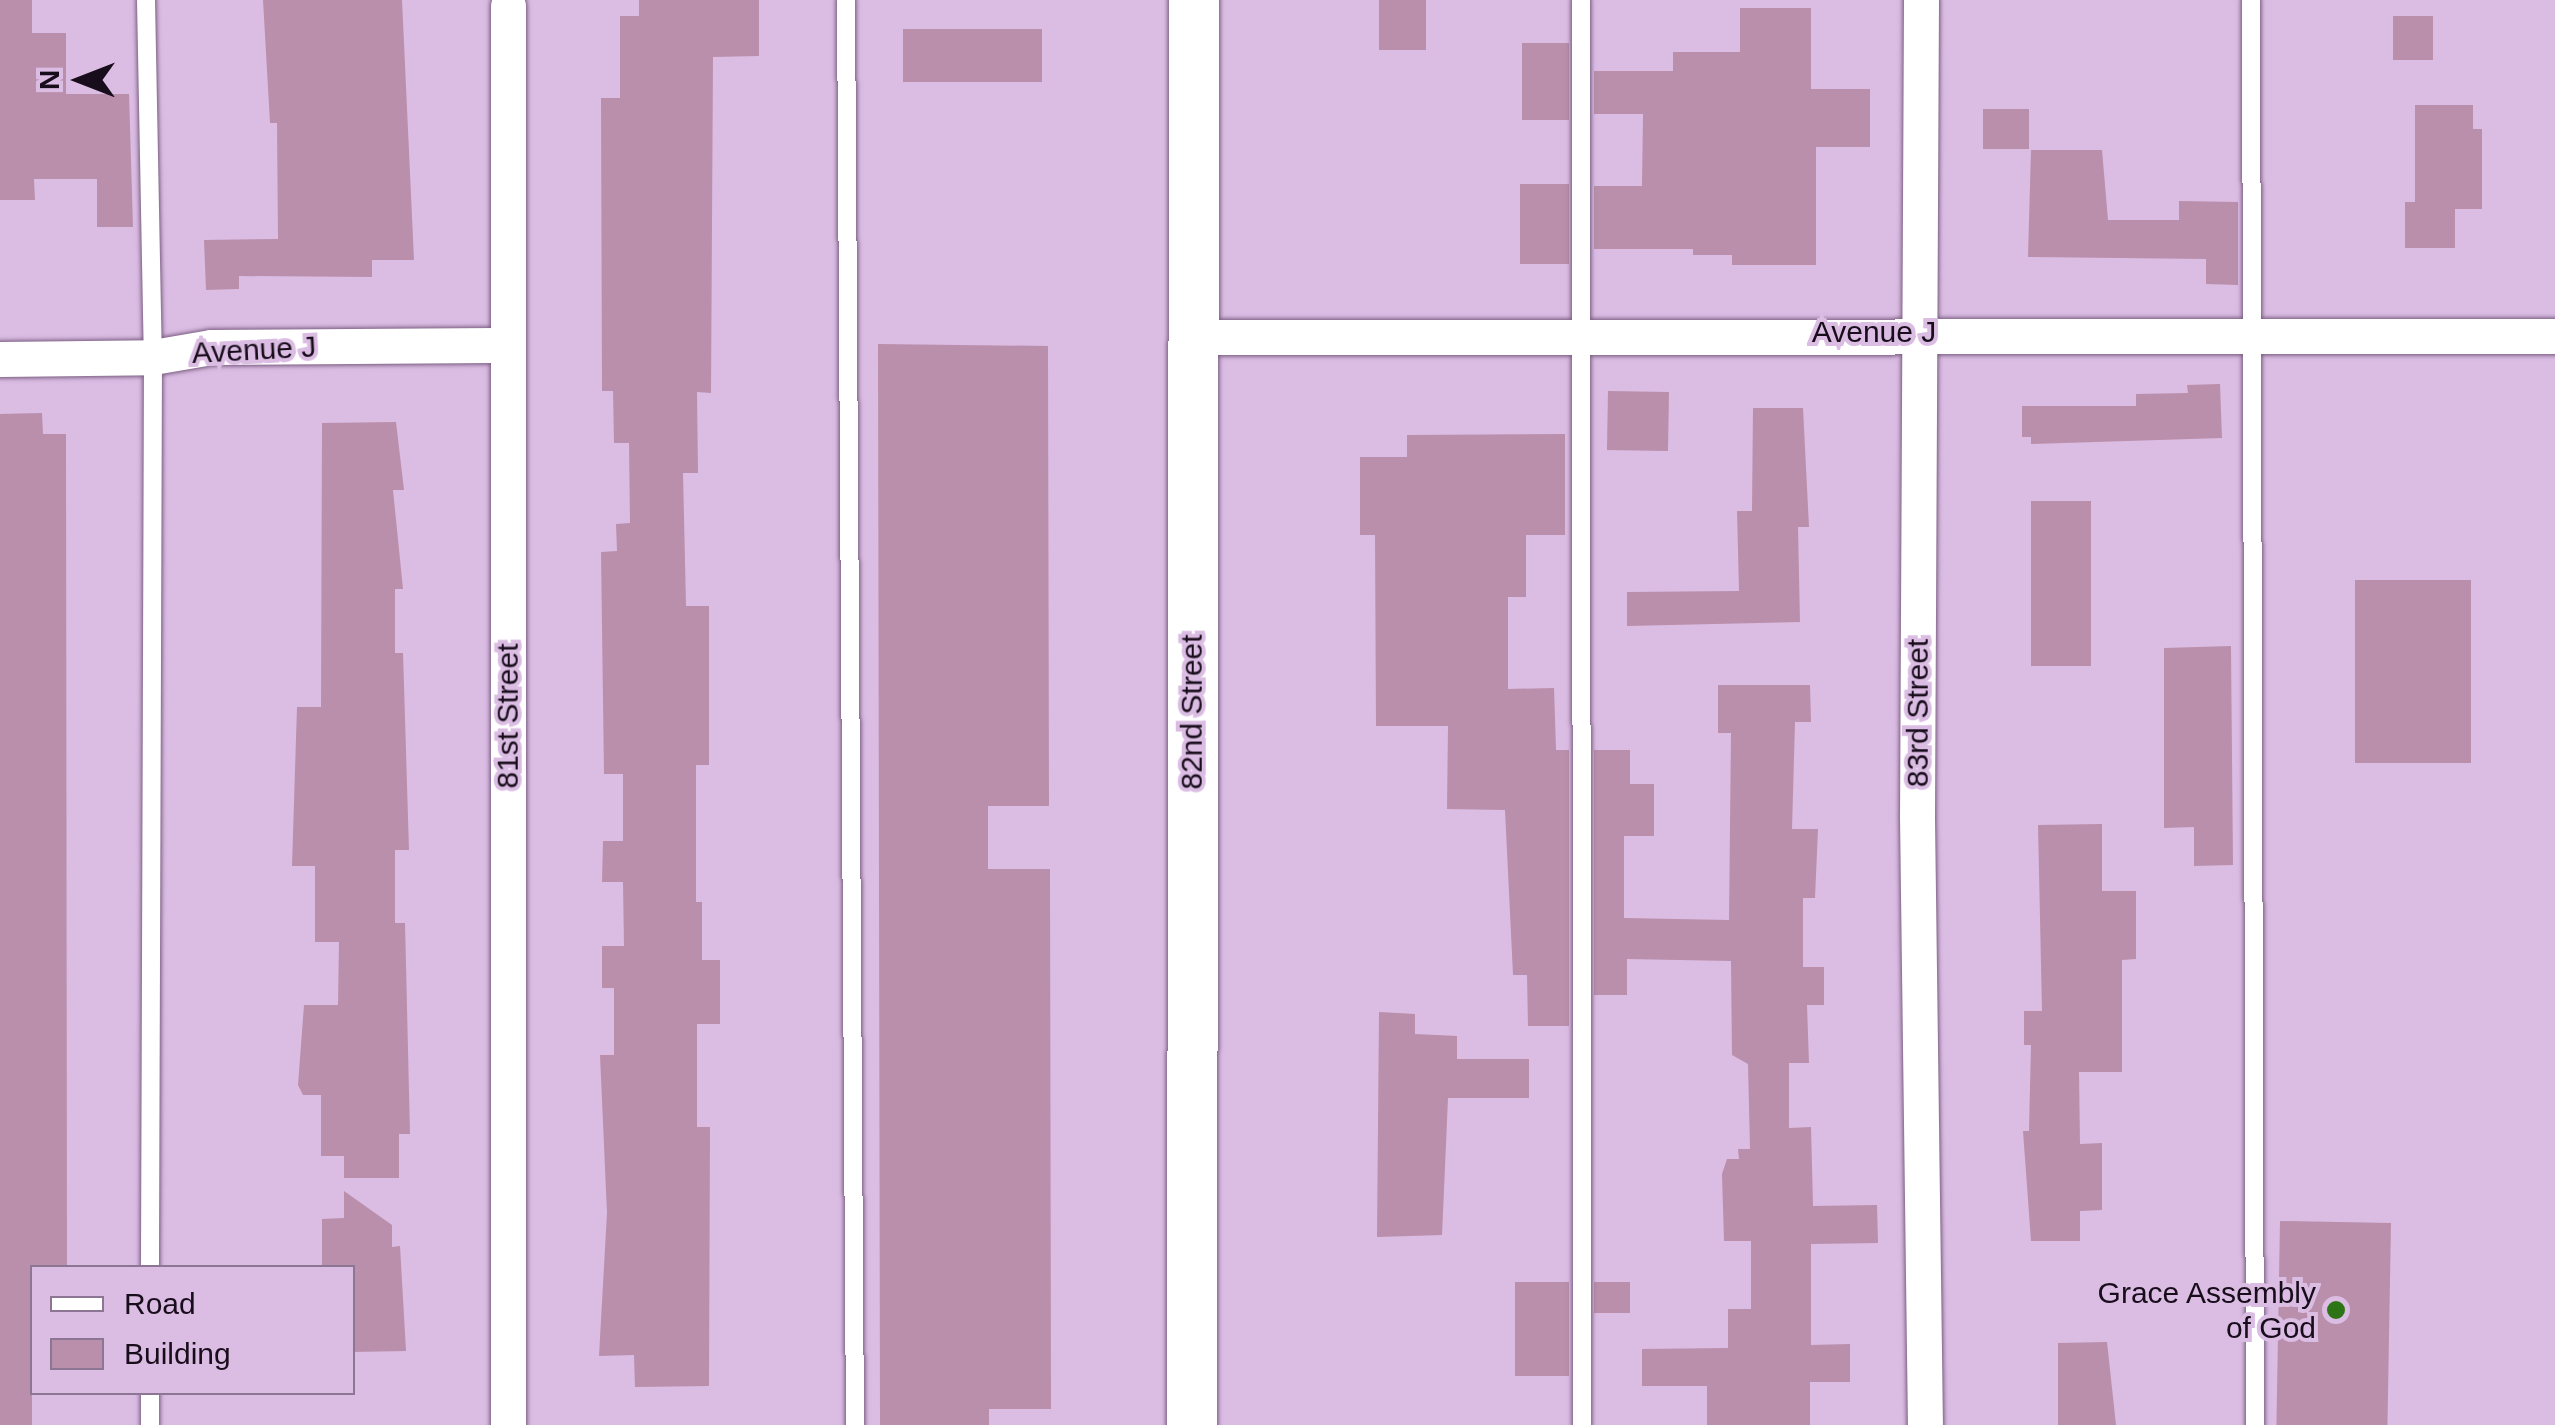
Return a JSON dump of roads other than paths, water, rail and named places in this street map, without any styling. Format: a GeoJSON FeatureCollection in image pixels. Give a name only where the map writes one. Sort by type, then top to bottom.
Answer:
{"type":"FeatureCollection","features":[{"type":"Feature","properties":{"kind":"main road","name":"82nd Street"},"geometry":{"type":"LineString","coordinates":[[1192,1425],[1194,0]]}},
{"type":"Feature","properties":{"kind":"street","name":"83rd Street"},"geometry":{"type":"LineString","coordinates":[[1921,0],[1917,817],[1925,1425]]}},
{"type":"Feature","properties":{"kind":"street","name":"81st Street"},"geometry":{"type":"LineString","coordinates":[[508,6],[508,1425]]}},
{"type":"Feature","properties":{"kind":"street","name":"Avenue J"},"geometry":{"type":"LineString","coordinates":[[1192,336],[1921,331],[2555,336]]}},
{"type":"Feature","properties":{"kind":"street","name":"Avenue J"},"geometry":{"type":"LineString","coordinates":[[0,358],[153,357],[211,347],[508,344]]}},
{"type":"Feature","properties":{"kind":"lane"},"geometry":{"type":"LineString","coordinates":[[146,0],[153,357],[150,1265]]}},
{"type":"Feature","properties":{"kind":"lane"},"geometry":{"type":"LineString","coordinates":[[846,0],[855,1425]]}},
{"type":"Feature","properties":{"kind":"lane"},"geometry":{"type":"LineString","coordinates":[[1581,0],[1582,1425]]}},
{"type":"Feature","properties":{"kind":"lane"},"geometry":{"type":"LineString","coordinates":[[2250,0],[2255,1425]]}},
{"type":"Feature","properties":{"kind":"lane"},"geometry":{"type":"LineString","coordinates":[[150,1395],[150,1425]]}},
{"type":"Feature","properties":{"kind":"place","name":"Grace Assembly of God"},"geometry":{"type":"Point","coordinates":[2336,1310]}}]}
